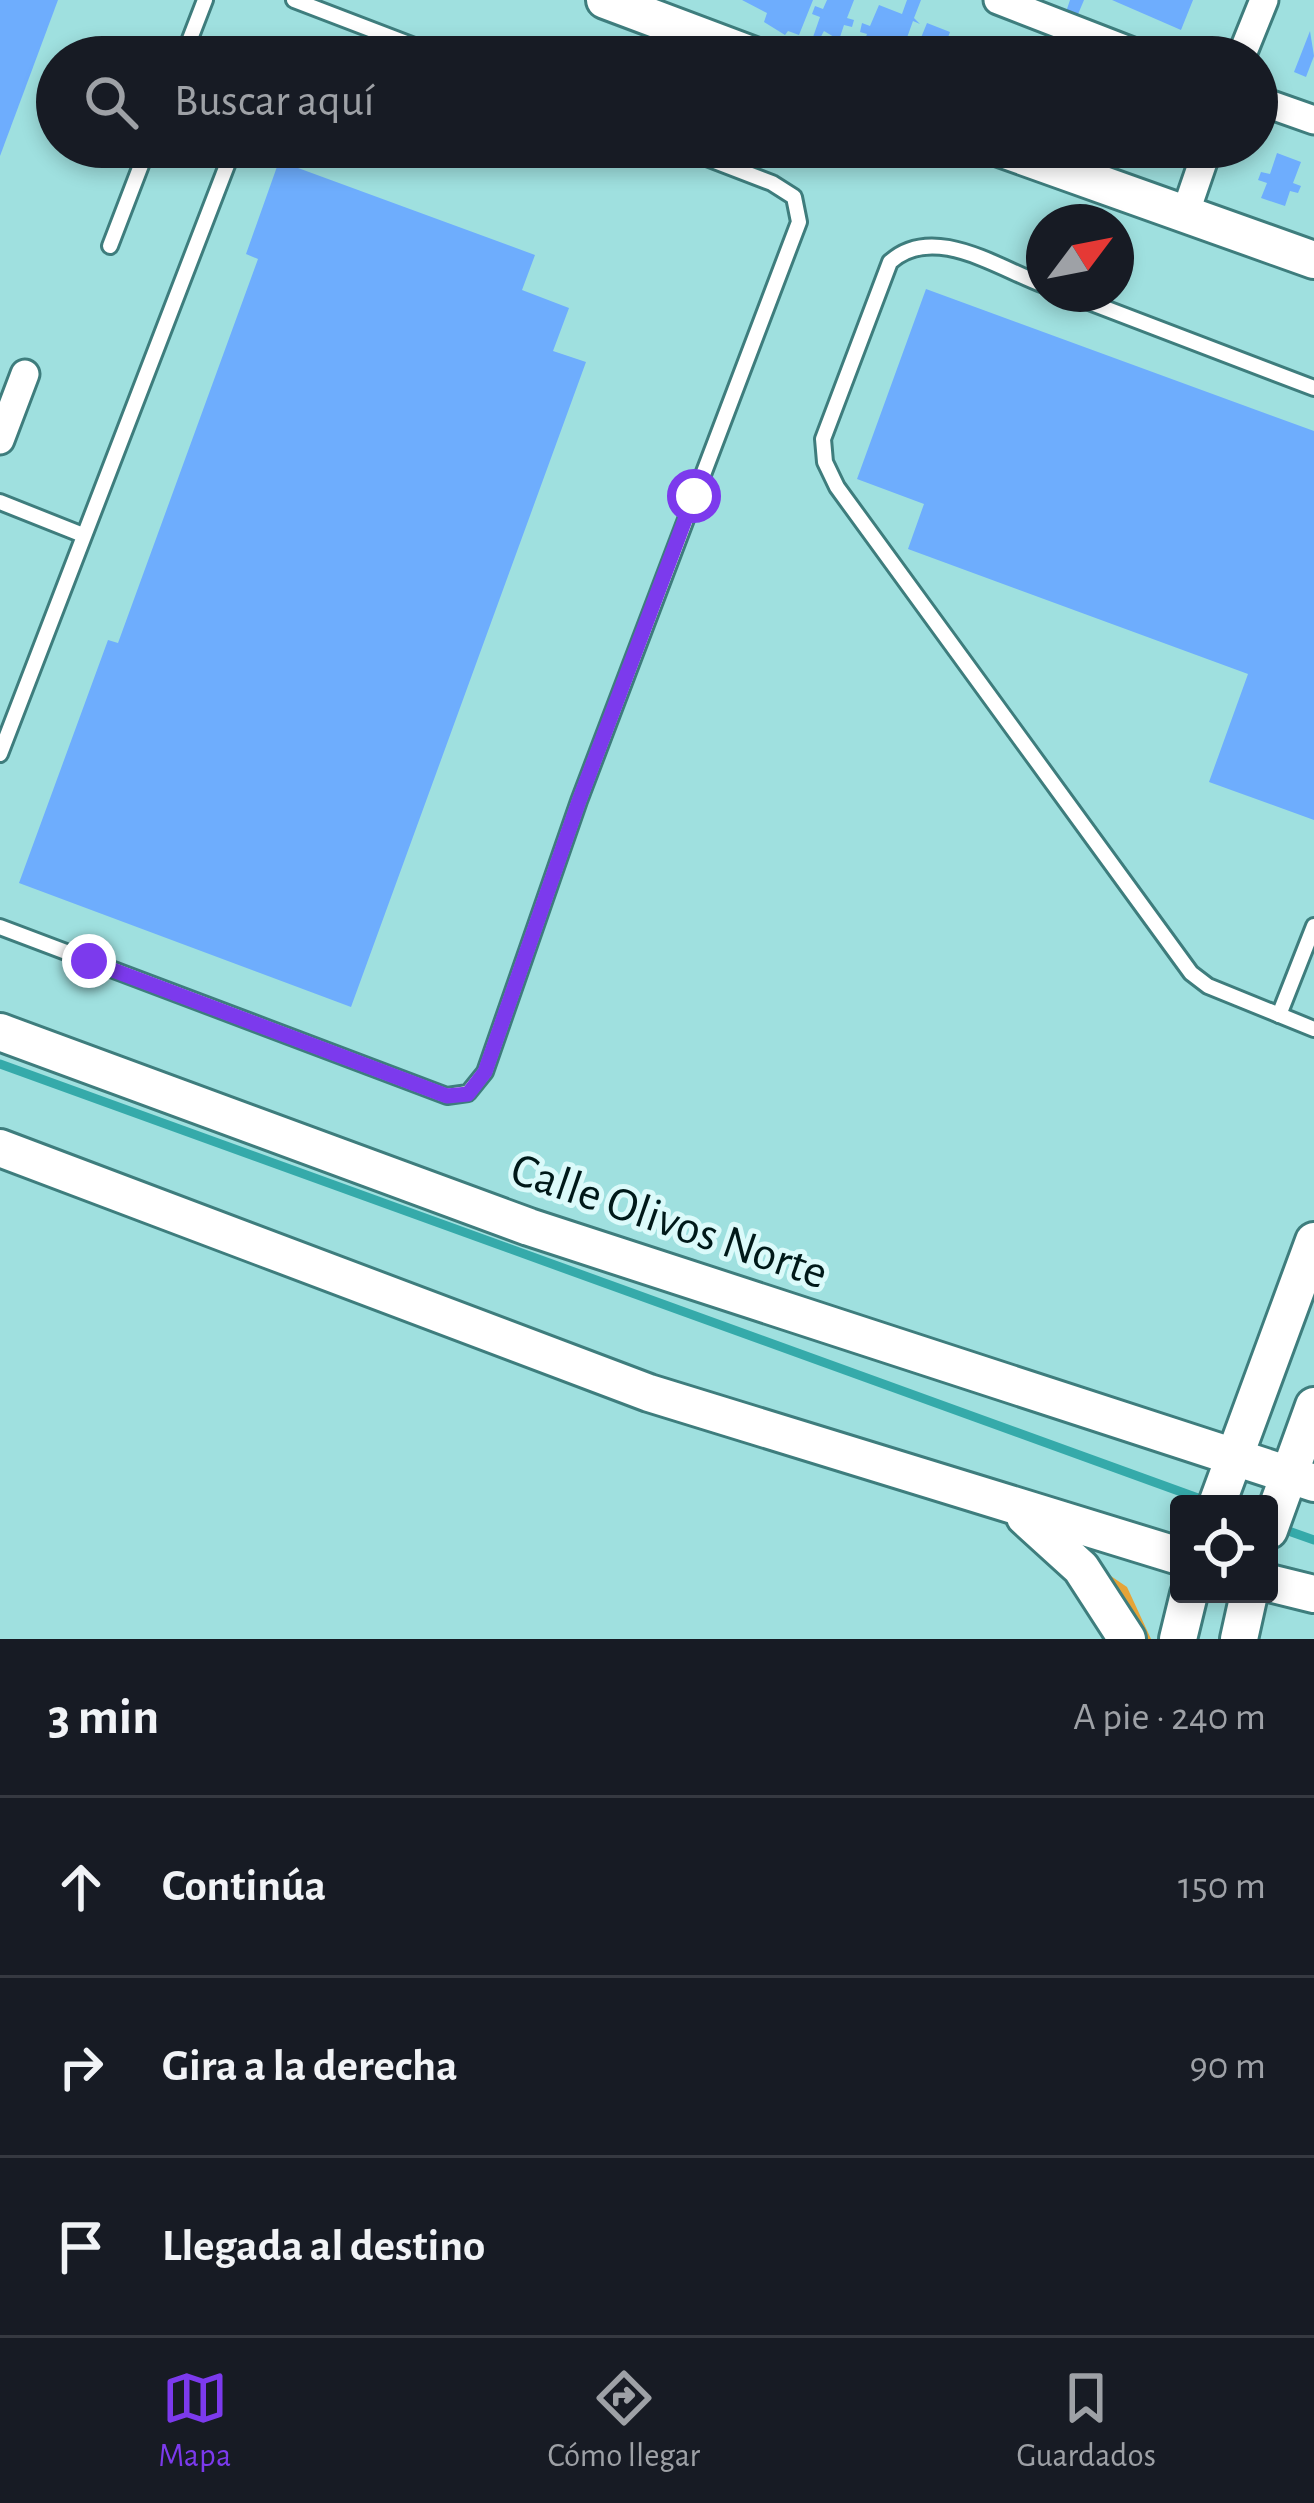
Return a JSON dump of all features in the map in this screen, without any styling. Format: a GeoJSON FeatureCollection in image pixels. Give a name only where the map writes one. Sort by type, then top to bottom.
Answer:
{"type":"FeatureCollection","features":[{"type":"Feature","properties":{"kind":"main road"},"geometry":{"type":"LineString","coordinates":[[605,0],[701,36]]}},
{"type":"Feature","properties":{"kind":"main road"},"geometry":{"type":"LineString","coordinates":[[1053,168],[1314,260]]}},
{"type":"Feature","properties":{"kind":"main road","name":"Calle Olivos Norte"},"geometry":{"type":"LineString","coordinates":[[0,1032],[529,1227],[1301,1480]]}},
{"type":"Feature","properties":{"kind":"main road"},"geometry":{"type":"LineString","coordinates":[[0,1148],[649,1393],[1170,1553]]}},
{"type":"Feature","properties":{"kind":"main road"},"geometry":{"type":"LineString","coordinates":[[1220,1495],[1314,1241]]}},
{"type":"Feature","properties":{"kind":"main road"},"geometry":{"type":"LineString","coordinates":[[1278,1516],[1301,1480],[1314,1406]]}},
{"type":"Feature","properties":{"kind":"main road"},"geometry":{"type":"LineString","coordinates":[[1008,1503],[1081,1568],[1127,1639]]}},
{"type":"Feature","properties":{"kind":"main road"},"geometry":{"type":"LineString","coordinates":[[1278,1585],[1314,1594]]}},
{"type":"Feature","properties":{"kind":"main road"},"geometry":{"type":"LineString","coordinates":[[1178,1639],[1187,1603]]}},
{"type":"Feature","properties":{"kind":"main road"},"geometry":{"type":"LineString","coordinates":[[1239,1639],[1247,1603]]}},
{"type":"Feature","properties":{"kind":"street"},"geometry":{"type":"LineString","coordinates":[[998,0],[1091,36]]}},
{"type":"Feature","properties":{"kind":"street"},"geometry":{"type":"LineString","coordinates":[[1249,36],[1264,0]]}},
{"type":"Feature","properties":{"kind":"street"},"geometry":{"type":"LineString","coordinates":[[1278,107],[1314,120]]}},
{"type":"Feature","properties":{"kind":"street"},"geometry":{"type":"LineString","coordinates":[[1184,217],[1201,168]]}},
{"type":"Feature","properties":{"kind":"street"},"geometry":{"type":"LineString","coordinates":[[0,440],[25,374]]}},
{"type":"Feature","properties":{"kind":"lane"},"geometry":{"type":"LineString","coordinates":[[191,36],[205,0]]}},
{"type":"Feature","properties":{"kind":"lane"},"geometry":{"type":"LineString","coordinates":[[295,0],[388,36]]}},
{"type":"Feature","properties":{"kind":"lane"},"geometry":{"type":"LineString","coordinates":[[110,246],[140,168]]}},
{"type":"Feature","properties":{"kind":"lane"},"geometry":{"type":"LineString","coordinates":[[0,754],[226,168]]}},
{"type":"Feature","properties":{"kind":"lane"},"geometry":{"type":"LineString","coordinates":[[0,927],[447,1096],[468,1094],[485,1072],[579,801],[799,222],[794,197],[733,168]]}},
{"type":"Feature","properties":{"kind":"lane"},"geometry":{"type":"LineString","coordinates":[[1026,278],[930,242],[908,246],[890,262],[823,439],[825,461],[837,487],[1191,973],[1208,986],[1314,1029]]}},
{"type":"Feature","properties":{"kind":"lane"},"geometry":{"type":"LineString","coordinates":[[1115,312],[1314,388]]}},
{"type":"Feature","properties":{"kind":"lane"},"geometry":{"type":"LineString","coordinates":[[0,502],[83,535]]}},
{"type":"Feature","properties":{"kind":"lane"},"geometry":{"type":"LineString","coordinates":[[1279,1015],[1314,926]]}},
{"type":"Feature","properties":{"kind":"shaded area"},"geometry":{"type":"Polygon","coordinates":[[[1099,1568],[1127,1587],[1151,1639],[1138,1639],[1099,1568]]]}},
{"type":"Feature","properties":{"kind":"building"},"geometry":{"type":"Polygon","coordinates":[[[0,0],[58,0],[45,36],[36,36],[36,59],[0,156],[0,0]]]}},
{"type":"Feature","properties":{"kind":"building"},"geometry":{"type":"Polygon","coordinates":[[[742,0],[813,0],[799,35],[788,31],[785,35],[764,22],[767,13],[742,0]]]}},
{"type":"Feature","properties":{"kind":"building"},"geometry":{"type":"Polygon","coordinates":[[[827,0],[854,0],[847,18],[854,20],[852,27],[844,25],[840,36],[824,31],[813,36],[820,17],[812,14],[815,6],[823,9],[827,0]]]}},
{"type":"Feature","properties":{"kind":"building"},"geometry":{"type":"Polygon","coordinates":[[[907,0],[921,0],[914,18],[920,24],[913,21],[908,36],[860,32],[862,23],[870,26],[879,5],[902,14],[907,0]]]}},
{"type":"Feature","properties":{"kind":"building"},"geometry":{"type":"Polygon","coordinates":[[[1070,0],[1084,0],[1076,19],[1065,15],[1070,0]]]}},
{"type":"Feature","properties":{"kind":"building"},"geometry":{"type":"Polygon","coordinates":[[[1112,0],[1193,0],[1181,30],[1112,0]]]}},
{"type":"Feature","properties":{"kind":"building"},"geometry":{"type":"Polygon","coordinates":[[[927,23],[950,32],[948,36],[922,36],[927,23]]]}},
{"type":"Feature","properties":{"kind":"building"},"geometry":{"type":"Polygon","coordinates":[[[1310,31],[1314,56],[1306,77],[1294,72],[1310,31]]]}},
{"type":"Feature","properties":{"kind":"building"},"geometry":{"type":"Polygon","coordinates":[[[1278,153],[1301,162],[1293,183],[1301,186],[1298,193],[1290,191],[1285,206],[1261,198],[1267,183],[1258,180],[1261,172],[1270,174],[1278,168],[1278,153]]]}},
{"type":"Feature","properties":{"kind":"building"},"geometry":{"type":"Polygon","coordinates":[[[277,168],[298,168],[535,255],[522,290],[569,308],[553,351],[586,362],[351,1007],[19,883],[108,640],[118,643],[258,259],[246,254],[277,168]]]}},
{"type":"Feature","properties":{"kind":"building"},"geometry":{"type":"Polygon","coordinates":[[[926,289],[1314,431],[1314,820],[1209,782],[1248,674],[908,549],[924,504],[857,479],[926,289]]]}},
{"type":"Feature","properties":{"kind":"waterway"},"geometry":{"type":"LineString","coordinates":[[0,1064],[1190,1495]]}},
{"type":"Feature","properties":{"kind":"waterway"},"geometry":{"type":"LineString","coordinates":[[1280,1528],[1314,1540]]}},
{"type":"Feature","properties":{"kind":"route"},"geometry":{"type":"LineString","coordinates":[[89,961],[447,1096],[468,1094],[485,1072],[579,801],[694,496]]}}]}
